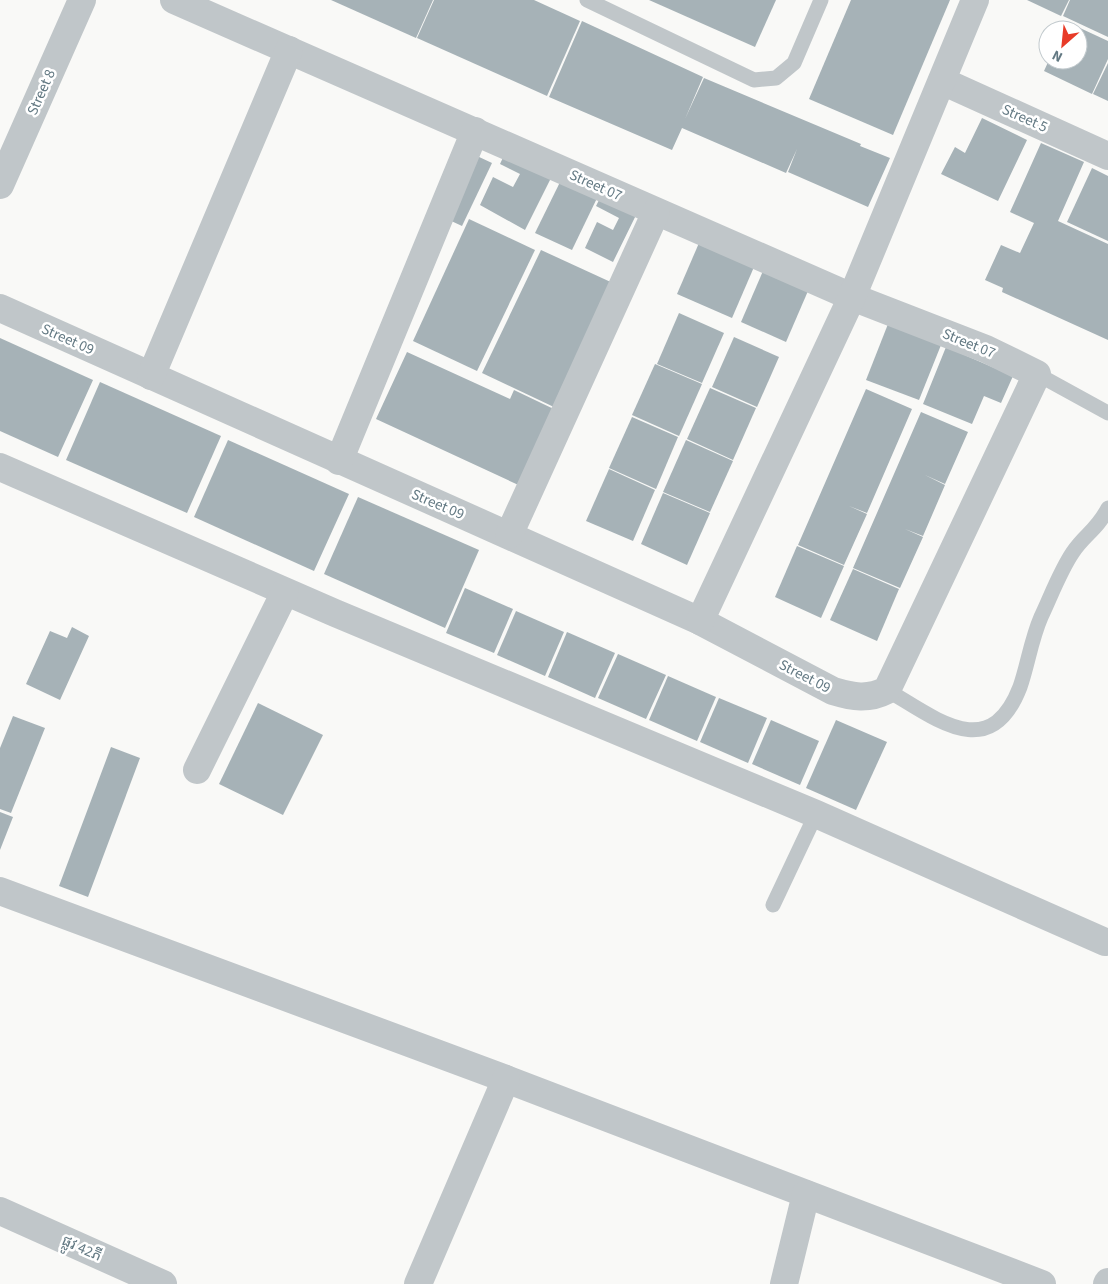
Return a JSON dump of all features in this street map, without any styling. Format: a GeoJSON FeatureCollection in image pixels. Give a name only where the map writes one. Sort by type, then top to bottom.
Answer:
{"type":"FeatureCollection","features":[{"type":"Feature","properties":{"kind":"street","name":"Street 8"},"geometry":{"type":"LineString","coordinates":[[0,185],[82,0]]}},
{"type":"Feature","properties":{"kind":"street","name":"Street 07"},"geometry":{"type":"LineString","coordinates":[[174,0],[852,297],[986,349],[1028,370]]}},
{"type":"Feature","properties":{"kind":"street"},"geometry":{"type":"LineString","coordinates":[[700,621],[852,297],[975,0]]}},
{"type":"Feature","properties":{"kind":"street"},"geometry":{"type":"LineString","coordinates":[[150,376],[289,50]]}},
{"type":"Feature","properties":{"kind":"street","name":"Street 5"},"geometry":{"type":"LineString","coordinates":[[942,80],[1108,156]]}},
{"type":"Feature","properties":{"kind":"street"},"geometry":{"type":"LineString","coordinates":[[339,461],[476,132]]}},
{"type":"Feature","properties":{"kind":"street"},"geometry":{"type":"LineString","coordinates":[[509,535],[656,212]]}},
{"type":"Feature","properties":{"kind":"street","name":"Street 09"},"geometry":{"type":"LineString","coordinates":[[0,308],[700,621],[833,691],[856,698],[881,694]]}},
{"type":"Feature","properties":{"kind":"street"},"geometry":{"type":"LineString","coordinates":[[881,694],[1028,370]]}},
{"type":"Feature","properties":{"kind":"street"},"geometry":{"type":"LineString","coordinates":[[0,467],[285,592],[816,814],[1107,940]]}},
{"type":"Feature","properties":{"kind":"street"},"geometry":{"type":"LineString","coordinates":[[197,770],[285,592]]}},
{"type":"Feature","properties":{"kind":"street"},"geometry":{"type":"LineString","coordinates":[[0,890],[506,1079],[1042,1284]]}},
{"type":"Feature","properties":{"kind":"street"},"geometry":{"type":"LineString","coordinates":[[418,1284],[506,1079]]}},
{"type":"Feature","properties":{"kind":"street"},"geometry":{"type":"LineString","coordinates":[[784,1284],[806,1194]]}},
{"type":"Feature","properties":{"kind":"street","name":"ផ្លូវ 42ភី"},"geometry":{"type":"LineString","coordinates":[[0,1211],[163,1284]]}},
{"type":"Feature","properties":{"kind":"lane"},"geometry":{"type":"LineString","coordinates":[[587,0],[754,80],[776,78],[794,63],[821,0]]}},
{"type":"Feature","properties":{"kind":"lane"},"geometry":{"type":"LineString","coordinates":[[1028,370],[1108,412]]}},
{"type":"Feature","properties":{"kind":"lane"},"geometry":{"type":"LineString","coordinates":[[881,694],[950,727],[969,731],[992,725],[1009,711],[1020,686],[1037,627],[1073,551],[1101,523],[1108,508]]}},
{"type":"Feature","properties":{"kind":"lane"},"geometry":{"type":"LineString","coordinates":[[773,905],[816,814]]}},
{"type":"Feature","properties":{"kind":"building"},"geometry":{"type":"Polygon","coordinates":[[[331,0],[433,0],[416,38],[331,0]]]}},
{"type":"Feature","properties":{"kind":"building"},"geometry":{"type":"Polygon","coordinates":[[[434,0],[534,0],[580,21],[547,96],[417,38],[434,0]]]}},
{"type":"Feature","properties":{"kind":"building"},"geometry":{"type":"Polygon","coordinates":[[[649,0],[776,0],[755,47],[649,0]]]}},
{"type":"Feature","properties":{"kind":"building"},"geometry":{"type":"Polygon","coordinates":[[[851,0],[950,0],[893,135],[809,99],[851,0]]]}},
{"type":"Feature","properties":{"kind":"building"},"geometry":{"type":"Polygon","coordinates":[[[1027,0],[1069,0],[1061,16],[1027,0]]]}},
{"type":"Feature","properties":{"kind":"building"},"geometry":{"type":"Polygon","coordinates":[[[1070,0],[1108,0],[1108,37],[1088,28],[1088,20],[1072,20],[1063,16],[1070,0]]]}},
{"type":"Feature","properties":{"kind":"building"},"geometry":{"type":"Polygon","coordinates":[[[582,21],[703,77],[685,119],[704,78],[890,158],[868,207],[788,172],[797,149],[786,173],[682,128],[672,150],[549,97],[582,21]]]}},
{"type":"Feature","properties":{"kind":"building"},"geometry":{"type":"Polygon","coordinates":[[[1088,32],[1108,41],[1108,59],[1092,94],[1044,71],[1088,70],[1088,32]]]}},
{"type":"Feature","properties":{"kind":"building"},"geometry":{"type":"Polygon","coordinates":[[[1108,63],[1108,101],[1093,94],[1108,63]]]}},
{"type":"Feature","properties":{"kind":"building"},"geometry":{"type":"Polygon","coordinates":[[[982,118],[1027,140],[998,201],[941,174],[955,147],[965,153],[982,118]]]}},
{"type":"Feature","properties":{"kind":"building"},"geometry":{"type":"Polygon","coordinates":[[[1041,143],[1084,162],[1058,221],[1108,244],[1108,340],[1002,292],[1003,288],[985,280],[1001,245],[1020,253],[1034,223],[1010,212],[1041,143]]]}},
{"type":"Feature","properties":{"kind":"building"},"geometry":{"type":"Polygon","coordinates":[[[507,149],[554,172],[525,230],[480,205],[493,177],[513,187],[520,174],[500,164],[507,149]]]}},
{"type":"Feature","properties":{"kind":"building"},"geometry":{"type":"Polygon","coordinates":[[[477,156],[492,163],[462,226],[447,219],[477,156]]]}},
{"type":"Feature","properties":{"kind":"building"},"geometry":{"type":"Polygon","coordinates":[[[1092,168],[1108,176],[1108,241],[1067,222],[1092,168]]]}},
{"type":"Feature","properties":{"kind":"building"},"geometry":{"type":"Polygon","coordinates":[[[563,176],[599,194],[572,250],[535,233],[563,176]]]}},
{"type":"Feature","properties":{"kind":"building"},"geometry":{"type":"Polygon","coordinates":[[[603,192],[639,209],[613,262],[585,248],[597,222],[613,230],[619,218],[596,206],[603,192]]]}},
{"type":"Feature","properties":{"kind":"building"},"geometry":{"type":"Polygon","coordinates":[[[469,219],[535,250],[477,371],[413,341],[469,219]]]}},
{"type":"Feature","properties":{"kind":"building"},"geometry":{"type":"Polygon","coordinates":[[[699,243],[754,267],[732,318],[677,294],[699,243]]]}},
{"type":"Feature","properties":{"kind":"building"},"geometry":{"type":"Polygon","coordinates":[[[541,250],[615,284],[556,408],[482,373],[541,250]]]}},
{"type":"Feature","properties":{"kind":"building"},"geometry":{"type":"Polygon","coordinates":[[[763,271],[808,291],[786,342],[741,322],[763,271]]]}},
{"type":"Feature","properties":{"kind":"building"},"geometry":{"type":"Polygon","coordinates":[[[679,313],[724,333],[702,383],[657,364],[679,313]]]}},
{"type":"Feature","properties":{"kind":"building"},"geometry":{"type":"Polygon","coordinates":[[[888,324],[941,345],[919,400],[866,380],[888,324]]]}},
{"type":"Feature","properties":{"kind":"building"},"geometry":{"type":"Polygon","coordinates":[[[734,337],[779,357],[757,407],[712,387],[734,337]]]}},
{"type":"Feature","properties":{"kind":"building"},"geometry":{"type":"Polygon","coordinates":[[[0,338],[93,380],[58,457],[0,431],[0,338]]]}},
{"type":"Feature","properties":{"kind":"building"},"geometry":{"type":"Polygon","coordinates":[[[946,347],[1013,376],[1001,403],[984,396],[972,424],[923,404],[946,347]]]}},
{"type":"Feature","properties":{"kind":"building"},"geometry":{"type":"Polygon","coordinates":[[[407,352],[510,399],[514,390],[560,412],[525,488],[376,419],[407,352]]]}},
{"type":"Feature","properties":{"kind":"building"},"geometry":{"type":"Polygon","coordinates":[[[655,364],[702,384],[679,436],[632,415],[655,364]]]}},
{"type":"Feature","properties":{"kind":"building"},"geometry":{"type":"Polygon","coordinates":[[[100,382],[221,436],[187,513],[66,460],[100,382]]]}},
{"type":"Feature","properties":{"kind":"building"},"geometry":{"type":"Polygon","coordinates":[[[710,388],[756,408],[733,460],[687,439],[710,388]]]}},
{"type":"Feature","properties":{"kind":"building"},"geometry":{"type":"Polygon","coordinates":[[[866,389],[912,409],[867,513],[849,506],[867,514],[844,565],[798,545],[866,389]]]}},
{"type":"Feature","properties":{"kind":"building"},"geometry":{"type":"Polygon","coordinates":[[[921,412],[968,432],[945,484],[925,475],[945,485],[923,536],[905,529],[923,537],[900,588],[853,568],[921,412]]]}},
{"type":"Feature","properties":{"kind":"building"},"geometry":{"type":"Polygon","coordinates":[[[632,417],[678,437],[656,489],[609,468],[632,417]]]}},
{"type":"Feature","properties":{"kind":"building"},"geometry":{"type":"Polygon","coordinates":[[[228,440],[349,494],[314,571],[194,517],[228,440]]]}},
{"type":"Feature","properties":{"kind":"building"},"geometry":{"type":"Polygon","coordinates":[[[686,440],[733,461],[710,512],[663,492],[686,440]]]}},
{"type":"Feature","properties":{"kind":"building"},"geometry":{"type":"Polygon","coordinates":[[[609,469],[655,490],[633,541],[586,521],[609,469]]]}},
{"type":"Feature","properties":{"kind":"building"},"geometry":{"type":"Polygon","coordinates":[[[663,493],[710,513],[687,565],[641,544],[663,493]]]}},
{"type":"Feature","properties":{"kind":"building"},"geometry":{"type":"Polygon","coordinates":[[[358,497],[479,550],[445,628],[324,574],[358,497]]]}},
{"type":"Feature","properties":{"kind":"building"},"geometry":{"type":"Polygon","coordinates":[[[797,546],[844,566],[821,618],[775,597],[797,546]]]}},
{"type":"Feature","properties":{"kind":"building"},"geometry":{"type":"Polygon","coordinates":[[[853,569],[899,589],[877,641],[830,620],[853,569]]]}},
{"type":"Feature","properties":{"kind":"building"},"geometry":{"type":"Polygon","coordinates":[[[465,588],[513,609],[494,653],[446,633],[465,588]]]}},
{"type":"Feature","properties":{"kind":"building"},"geometry":{"type":"Polygon","coordinates":[[[516,611],[564,632],[545,676],[497,655],[516,611]]]}},
{"type":"Feature","properties":{"kind":"building"},"geometry":{"type":"Polygon","coordinates":[[[72,627],[89,636],[60,700],[26,684],[50,631],[67,638],[72,627]]]}},
{"type":"Feature","properties":{"kind":"building"},"geometry":{"type":"Polygon","coordinates":[[[567,632],[615,653],[595,698],[548,677],[567,632]]]}},
{"type":"Feature","properties":{"kind":"building"},"geometry":{"type":"Polygon","coordinates":[[[618,654],[666,675],[646,719],[598,698],[618,654]]]}},
{"type":"Feature","properties":{"kind":"building"},"geometry":{"type":"Polygon","coordinates":[[[668,676],[716,697],[697,741],[649,720],[668,676]]]}},
{"type":"Feature","properties":{"kind":"building"},"geometry":{"type":"Polygon","coordinates":[[[719,698],[767,718],[748,763],[700,742],[719,698]]]}},
{"type":"Feature","properties":{"kind":"building"},"geometry":{"type":"Polygon","coordinates":[[[258,703],[323,735],[283,815],[219,784],[258,703]]]}},
{"type":"Feature","properties":{"kind":"building"},"geometry":{"type":"Polygon","coordinates":[[[13,716],[45,728],[11,813],[0,809],[0,748],[13,716]]]}},
{"type":"Feature","properties":{"kind":"building"},"geometry":{"type":"Polygon","coordinates":[[[771,720],[819,741],[800,785],[752,764],[771,720]]]}},
{"type":"Feature","properties":{"kind":"building"},"geometry":{"type":"Polygon","coordinates":[[[836,720],[887,742],[856,810],[806,788],[836,720]]]}},
{"type":"Feature","properties":{"kind":"building"},"geometry":{"type":"Polygon","coordinates":[[[111,747],[140,758],[88,897],[59,886],[111,747]]]}},
{"type":"Feature","properties":{"kind":"building"},"geometry":{"type":"Polygon","coordinates":[[[0,812],[13,817],[0,850],[0,812]]]}}]}
